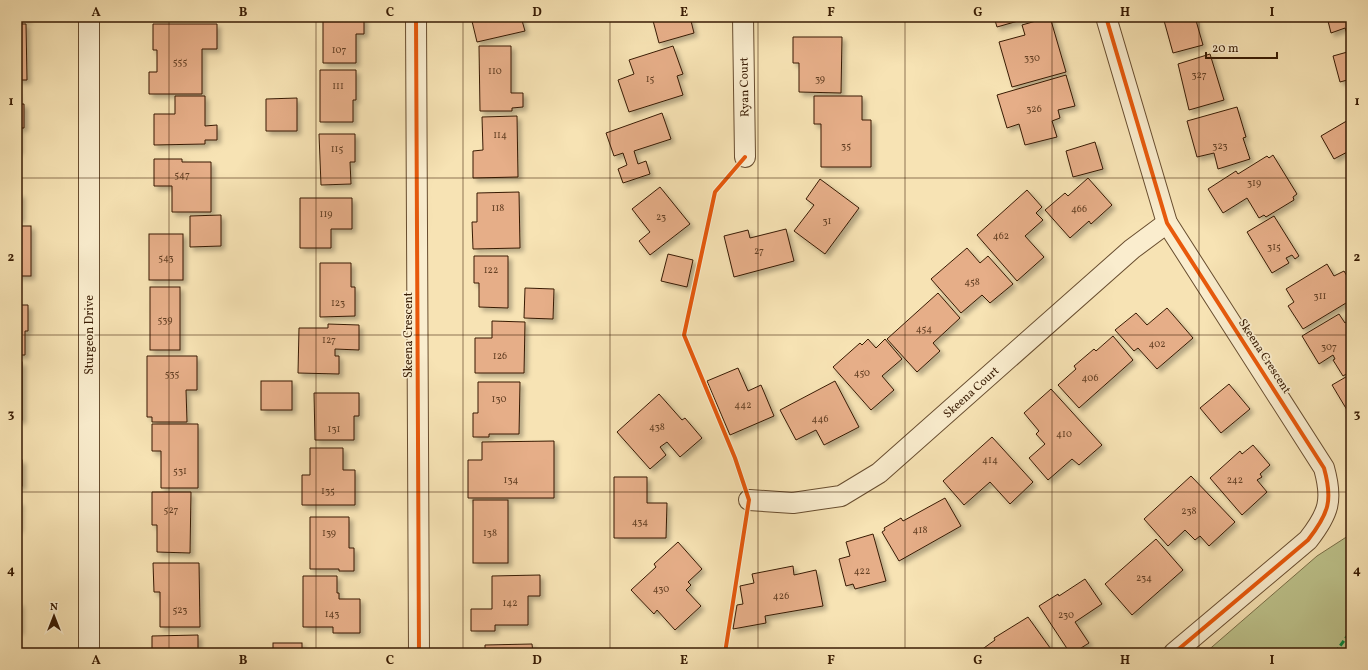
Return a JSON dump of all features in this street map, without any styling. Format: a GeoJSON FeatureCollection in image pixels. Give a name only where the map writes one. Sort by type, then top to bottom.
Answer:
{"type":"FeatureCollection","features":[{"type":"Feature","properties":{"kind":"street","name":"Sturgeon Drive"},"geometry":{"type":"LineString","coordinates":[[89,17],[89,653]]}},
{"type":"Feature","properties":{"kind":"street","name":"Skeena Crescent"},"geometry":{"type":"LineString","coordinates":[[416,17],[419,653]]}},
{"type":"Feature","properties":{"kind":"street","name":"Ryan Court"},"geometry":{"type":"LineString","coordinates":[[743,17],[746,157]]}},
{"type":"Feature","properties":{"kind":"street","name":"Skeena Crescent"},"geometry":{"type":"LineString","coordinates":[[1106,17],[1167,222],[1324,468],[1330,498],[1318,527],[1308,540],[1174,653]]}},
{"type":"Feature","properties":{"kind":"street","name":"Skeena Court"},"geometry":{"type":"LineString","coordinates":[[749,500],[793,503],[841,496],[879,473],[1132,249],[1167,222]]}},
{"type":"Feature","properties":{"kind":"green space"},"geometry":{"type":"Polygon","coordinates":[[[1351,534],[1351,653],[1205,653],[1317,556],[1351,534]]]}},
{"type":"Feature","properties":{"kind":"building"},"geometry":{"type":"Polygon","coordinates":[[[17,17],[28,17],[28,20],[17,20],[17,17]]]}},
{"type":"Feature","properties":{"kind":"building"},"geometry":{"type":"Polygon","coordinates":[[[323,17],[364,17],[364,34],[356,34],[356,63],[323,63],[323,17]]]}},
{"type":"Feature","properties":{"kind":"building"},"geometry":{"type":"Polygon","coordinates":[[[471,17],[521,17],[525,31],[477,42],[471,17]]]}},
{"type":"Feature","properties":{"kind":"building"},"geometry":{"type":"Polygon","coordinates":[[[652,17],[690,17],[694,33],[659,43],[652,17]]]}},
{"type":"Feature","properties":{"kind":"building"},"geometry":{"type":"Polygon","coordinates":[[[994,17],[1032,17],[997,27],[994,17]]]}},
{"type":"Feature","properties":{"kind":"building"},"geometry":{"type":"Polygon","coordinates":[[[1050,17],[1066,72],[1012,87],[999,42],[1025,35],[1022,25],[1050,17]]]}},
{"type":"Feature","properties":{"kind":"building"},"geometry":{"type":"Polygon","coordinates":[[[1163,17],[1195,17],[1203,45],[1173,53],[1163,17]]]}},
{"type":"Feature","properties":{"kind":"building"},"geometry":{"type":"Polygon","coordinates":[[[1327,17],[1351,17],[1351,38],[1349,39],[1345,28],[1331,33],[1327,17]]]}},
{"type":"Feature","properties":{"kind":"building"},"geometry":{"type":"Polygon","coordinates":[[[17,24],[26,24],[27,80],[17,80],[17,24]]]}},
{"type":"Feature","properties":{"kind":"building"},"geometry":{"type":"Polygon","coordinates":[[[153,24],[217,24],[217,49],[202,49],[202,94],[149,94],[149,72],[157,72],[157,50],[153,50],[153,24]]]}},
{"type":"Feature","properties":{"kind":"building"},"geometry":{"type":"Polygon","coordinates":[[[793,37],[842,37],[841,93],[799,92],[799,63],[793,63],[793,37]]]}},
{"type":"Feature","properties":{"kind":"building"},"geometry":{"type":"Polygon","coordinates":[[[479,46],[511,46],[511,93],[523,93],[523,107],[512,108],[512,111],[480,111],[479,46]]]}},
{"type":"Feature","properties":{"kind":"building"},"geometry":{"type":"Polygon","coordinates":[[[673,46],[683,74],[677,76],[683,95],[629,112],[618,80],[634,74],[629,60],[673,46]]]}},
{"type":"Feature","properties":{"kind":"building"},"geometry":{"type":"Polygon","coordinates":[[[1351,51],[1351,79],[1340,82],[1333,56],[1351,51]]]}},
{"type":"Feature","properties":{"kind":"building"},"geometry":{"type":"Polygon","coordinates":[[[1210,54],[1224,100],[1189,110],[1178,64],[1210,54]]]}},
{"type":"Feature","properties":{"kind":"building"},"geometry":{"type":"Polygon","coordinates":[[[320,70],[356,70],[356,100],[353,100],[353,122],[320,122],[320,70]]]}},
{"type":"Feature","properties":{"kind":"building"},"geometry":{"type":"Polygon","coordinates":[[[1066,75],[1075,106],[1058,110],[1060,118],[1052,121],[1057,137],[1025,145],[1019,124],[1007,128],[997,95],[1066,75]]]}},
{"type":"Feature","properties":{"kind":"building"},"geometry":{"type":"Polygon","coordinates":[[[17,92],[18,104],[24,104],[24,128],[19,128],[19,151],[17,151],[17,92]]]}},
{"type":"Feature","properties":{"kind":"building"},"geometry":{"type":"Polygon","coordinates":[[[175,96],[205,96],[205,126],[217,125],[217,140],[205,140],[205,144],[154,145],[154,114],[175,114],[175,96]]]}},
{"type":"Feature","properties":{"kind":"building"},"geometry":{"type":"Polygon","coordinates":[[[814,96],[862,96],[862,120],[871,120],[871,167],[821,167],[821,124],[814,124],[814,96]]]}},
{"type":"Feature","properties":{"kind":"building"},"geometry":{"type":"Polygon","coordinates":[[[297,98],[297,131],[266,131],[266,99],[297,98]]]}},
{"type":"Feature","properties":{"kind":"building"},"geometry":{"type":"Polygon","coordinates":[[[1237,107],[1246,137],[1243,138],[1250,159],[1218,169],[1214,153],[1197,157],[1187,121],[1237,107]]]}},
{"type":"Feature","properties":{"kind":"building"},"geometry":{"type":"Polygon","coordinates":[[[662,113],[671,139],[634,151],[638,164],[646,161],[650,174],[623,183],[618,169],[627,165],[623,153],[614,156],[606,133],[662,113]]]}},
{"type":"Feature","properties":{"kind":"building"},"geometry":{"type":"Polygon","coordinates":[[[517,116],[518,177],[473,178],[473,151],[483,150],[482,117],[517,116]]]}},
{"type":"Feature","properties":{"kind":"building"},"geometry":{"type":"Polygon","coordinates":[[[1350,119],[1351,150],[1334,159],[1321,136],[1350,119]]]}},
{"type":"Feature","properties":{"kind":"building"},"geometry":{"type":"Polygon","coordinates":[[[319,134],[355,134],[355,162],[350,162],[351,184],[321,185],[319,134]]]}},
{"type":"Feature","properties":{"kind":"building"},"geometry":{"type":"Polygon","coordinates":[[[1095,142],[1103,169],[1073,177],[1066,151],[1095,142]]]}},
{"type":"Feature","properties":{"kind":"building"},"geometry":{"type":"Polygon","coordinates":[[[1273,155],[1297,194],[1293,197],[1294,200],[1266,217],[1264,215],[1259,218],[1247,198],[1223,213],[1208,189],[1236,171],[1238,174],[1267,156],[1269,158],[1273,155]]]}},
{"type":"Feature","properties":{"kind":"building"},"geometry":{"type":"Polygon","coordinates":[[[154,159],[182,159],[182,162],[211,162],[211,212],[172,212],[172,186],[154,186],[154,159]]]}},
{"type":"Feature","properties":{"kind":"building"},"geometry":{"type":"Polygon","coordinates":[[[1088,178],[1112,205],[1091,224],[1089,221],[1070,238],[1045,210],[1065,193],[1068,196],[1088,178]]]}},
{"type":"Feature","properties":{"kind":"building"},"geometry":{"type":"Polygon","coordinates":[[[820,179],[859,208],[825,254],[794,231],[814,205],[806,199],[820,179]]]}},
{"type":"Feature","properties":{"kind":"building"},"geometry":{"type":"Polygon","coordinates":[[[660,187],[690,224],[650,255],[639,241],[650,232],[632,209],[660,187]]]}},
{"type":"Feature","properties":{"kind":"building"},"geometry":{"type":"Polygon","coordinates":[[[1027,190],[1042,207],[1036,213],[1043,220],[1025,236],[1044,257],[1017,281],[977,235],[1027,190]]]}},
{"type":"Feature","properties":{"kind":"building"},"geometry":{"type":"Polygon","coordinates":[[[519,192],[520,248],[473,249],[472,222],[477,222],[477,193],[519,192]]]}},
{"type":"Feature","properties":{"kind":"building"},"geometry":{"type":"Polygon","coordinates":[[[17,194],[21,194],[21,219],[17,219],[17,194]]]}},
{"type":"Feature","properties":{"kind":"building"},"geometry":{"type":"Polygon","coordinates":[[[300,198],[352,198],[352,229],[331,229],[331,248],[300,248],[300,198]]]}},
{"type":"Feature","properties":{"kind":"building"},"geometry":{"type":"Polygon","coordinates":[[[221,215],[221,246],[190,247],[190,216],[221,215]]]}},
{"type":"Feature","properties":{"kind":"building"},"geometry":{"type":"Polygon","coordinates":[[[1274,216],[1299,256],[1295,259],[1292,255],[1286,258],[1289,263],[1272,273],[1247,232],[1274,216]]]}},
{"type":"Feature","properties":{"kind":"building"},"geometry":{"type":"Polygon","coordinates":[[[17,226],[31,226],[31,276],[17,276],[17,226]]]}},
{"type":"Feature","properties":{"kind":"building"},"geometry":{"type":"Polygon","coordinates":[[[786,229],[794,261],[734,277],[724,236],[748,230],[750,238],[786,229]]]}},
{"type":"Feature","properties":{"kind":"building"},"geometry":{"type":"Polygon","coordinates":[[[149,234],[183,234],[183,280],[149,280],[149,234]]]}},
{"type":"Feature","properties":{"kind":"building"},"geometry":{"type":"Polygon","coordinates":[[[967,248],[980,263],[988,256],[1013,284],[990,303],[982,295],[961,313],[931,279],[967,248]]]}},
{"type":"Feature","properties":{"kind":"building"},"geometry":{"type":"Polygon","coordinates":[[[668,254],[693,260],[687,287],[661,281],[668,254]]]}},
{"type":"Feature","properties":{"kind":"building"},"geometry":{"type":"Polygon","coordinates":[[[474,256],[508,256],[508,308],[479,307],[479,283],[474,283],[474,256]]]}},
{"type":"Feature","properties":{"kind":"building"},"geometry":{"type":"Polygon","coordinates":[[[320,263],[351,263],[351,287],[355,287],[355,316],[320,317],[320,263]]]}},
{"type":"Feature","properties":{"kind":"building"},"geometry":{"type":"Polygon","coordinates":[[[1327,264],[1334,276],[1344,271],[1351,283],[1351,300],[1303,329],[1288,306],[1294,302],[1286,289],[1327,264]]]}},
{"type":"Feature","properties":{"kind":"building"},"geometry":{"type":"Polygon","coordinates":[[[150,287],[180,287],[180,350],[150,350],[150,287]]]}},
{"type":"Feature","properties":{"kind":"building"},"geometry":{"type":"Polygon","coordinates":[[[525,288],[554,289],[553,319],[524,318],[525,288]]]}},
{"type":"Feature","properties":{"kind":"building"},"geometry":{"type":"Polygon","coordinates":[[[938,293],[960,318],[933,343],[940,351],[917,372],[887,339],[938,293]]]}},
{"type":"Feature","properties":{"kind":"building"},"geometry":{"type":"Polygon","coordinates":[[[17,305],[28,305],[28,331],[25,331],[25,355],[17,355],[17,305]]]}},
{"type":"Feature","properties":{"kind":"building"},"geometry":{"type":"Polygon","coordinates":[[[1167,308],[1193,338],[1157,369],[1138,348],[1134,351],[1115,330],[1136,313],[1147,325],[1167,308]]]}},
{"type":"Feature","properties":{"kind":"building"},"geometry":{"type":"Polygon","coordinates":[[[1339,314],[1345,323],[1351,319],[1351,371],[1343,376],[1333,360],[1335,359],[1333,355],[1319,364],[1302,336],[1339,314]]]}},
{"type":"Feature","properties":{"kind":"building"},"geometry":{"type":"Polygon","coordinates":[[[492,321],[525,322],[524,373],[475,373],[475,338],[492,338],[492,321]]]}},
{"type":"Feature","properties":{"kind":"building"},"geometry":{"type":"Polygon","coordinates":[[[328,324],[359,325],[359,350],[335,349],[335,356],[339,356],[339,374],[298,373],[299,328],[328,328],[328,324]]]}},
{"type":"Feature","properties":{"kind":"building"},"geometry":{"type":"Polygon","coordinates":[[[1113,336],[1133,360],[1079,408],[1058,385],[1076,369],[1074,366],[1094,349],[1096,351],[1113,336]]]}},
{"type":"Feature","properties":{"kind":"building"},"geometry":{"type":"Polygon","coordinates":[[[868,339],[876,348],[885,339],[902,359],[882,376],[894,390],[871,410],[833,367],[860,343],[862,345],[868,339]]]}},
{"type":"Feature","properties":{"kind":"building"},"geometry":{"type":"Polygon","coordinates":[[[147,356],[197,356],[197,390],[186,390],[187,422],[152,422],[152,417],[147,417],[147,356]]]}},
{"type":"Feature","properties":{"kind":"building"},"geometry":{"type":"Polygon","coordinates":[[[17,362],[22,362],[22,420],[17,420],[17,362]]]}},
{"type":"Feature","properties":{"kind":"building"},"geometry":{"type":"Polygon","coordinates":[[[738,368],[748,391],[761,385],[774,416],[730,435],[707,381],[738,368]]]}},
{"type":"Feature","properties":{"kind":"building"},"geometry":{"type":"Polygon","coordinates":[[[1351,374],[1351,408],[1347,410],[1332,385],[1351,374]]]}},
{"type":"Feature","properties":{"kind":"building"},"geometry":{"type":"Polygon","coordinates":[[[261,381],[292,381],[292,410],[261,410],[261,381]]]}},
{"type":"Feature","properties":{"kind":"building"},"geometry":{"type":"Polygon","coordinates":[[[835,381],[859,427],[824,445],[816,430],[796,440],[780,410],[835,381]]]}},
{"type":"Feature","properties":{"kind":"building"},"geometry":{"type":"Polygon","coordinates":[[[478,382],[520,382],[519,434],[489,434],[489,437],[473,437],[473,413],[478,413],[478,382]]]}},
{"type":"Feature","properties":{"kind":"building"},"geometry":{"type":"Polygon","coordinates":[[[1229,384],[1250,409],[1221,433],[1200,408],[1229,384]]]}},
{"type":"Feature","properties":{"kind":"building"},"geometry":{"type":"Polygon","coordinates":[[[1051,389],[1102,445],[1079,465],[1072,459],[1048,480],[1029,458],[1045,444],[1036,434],[1039,431],[1024,413],[1051,389]]]}},
{"type":"Feature","properties":{"kind":"building"},"geometry":{"type":"Polygon","coordinates":[[[314,393],[359,393],[359,416],[354,416],[354,440],[315,440],[314,393]]]}},
{"type":"Feature","properties":{"kind":"building"},"geometry":{"type":"Polygon","coordinates":[[[659,394],[682,420],[685,418],[702,438],[680,457],[667,442],[660,447],[666,455],[650,469],[617,432],[659,394]]]}},
{"type":"Feature","properties":{"kind":"building"},"geometry":{"type":"Polygon","coordinates":[[[152,424],[198,424],[198,488],[161,488],[161,451],[152,451],[152,424]]]}},
{"type":"Feature","properties":{"kind":"building"},"geometry":{"type":"Polygon","coordinates":[[[992,437],[1033,482],[1010,504],[990,482],[964,505],[943,481],[992,437]]]}},
{"type":"Feature","properties":{"kind":"building"},"geometry":{"type":"Polygon","coordinates":[[[554,441],[554,498],[468,498],[468,460],[482,460],[482,442],[554,441]]]}},
{"type":"Feature","properties":{"kind":"building"},"geometry":{"type":"Polygon","coordinates":[[[1253,445],[1270,465],[1260,474],[1262,477],[1257,480],[1267,492],[1242,515],[1210,478],[1240,451],[1242,454],[1253,445]]]}},
{"type":"Feature","properties":{"kind":"building"},"geometry":{"type":"Polygon","coordinates":[[[310,448],[343,448],[343,470],[355,470],[355,505],[302,505],[302,475],[310,475],[310,448]]]}},
{"type":"Feature","properties":{"kind":"building"},"geometry":{"type":"Polygon","coordinates":[[[17,460],[22,460],[22,486],[17,486],[17,460]]]}},
{"type":"Feature","properties":{"kind":"building"},"geometry":{"type":"Polygon","coordinates":[[[1191,476],[1235,522],[1209,546],[1200,536],[1195,540],[1185,530],[1168,546],[1144,519],[1191,476]]]}},
{"type":"Feature","properties":{"kind":"building"},"geometry":{"type":"Polygon","coordinates":[[[614,477],[647,477],[647,503],[667,503],[666,538],[614,538],[614,477]]]}},
{"type":"Feature","properties":{"kind":"building"},"geometry":{"type":"Polygon","coordinates":[[[152,492],[191,492],[190,553],[157,552],[157,525],[152,525],[152,492]]]}},
{"type":"Feature","properties":{"kind":"building"},"geometry":{"type":"Polygon","coordinates":[[[945,498],[961,526],[899,561],[882,532],[885,530],[884,528],[901,518],[903,521],[945,498]]]}},
{"type":"Feature","properties":{"kind":"building"},"geometry":{"type":"Polygon","coordinates":[[[473,500],[508,500],[508,563],[473,563],[473,500]]]}},
{"type":"Feature","properties":{"kind":"building"},"geometry":{"type":"Polygon","coordinates":[[[17,502],[20,502],[19,529],[17,529],[17,502]]]}},
{"type":"Feature","properties":{"kind":"building"},"geometry":{"type":"Polygon","coordinates":[[[310,517],[349,517],[349,548],[354,548],[354,571],[339,571],[339,569],[310,569],[310,517]]]}},
{"type":"Feature","properties":{"kind":"building"},"geometry":{"type":"Polygon","coordinates":[[[873,534],[886,581],[855,589],[853,584],[846,586],[839,559],[850,556],[846,542],[873,534]]]}},
{"type":"Feature","properties":{"kind":"building"},"geometry":{"type":"Polygon","coordinates":[[[1156,539],[1183,570],[1132,615],[1105,584],[1156,539]]]}},
{"type":"Feature","properties":{"kind":"building"},"geometry":{"type":"Polygon","coordinates":[[[678,542],[702,569],[688,582],[691,585],[686,590],[701,606],[675,630],[657,610],[654,614],[631,590],[656,567],[654,564],[678,542]]]}},
{"type":"Feature","properties":{"kind":"building"},"geometry":{"type":"Polygon","coordinates":[[[153,563],[199,563],[200,627],[160,627],[160,592],[154,592],[153,563]]]}},
{"type":"Feature","properties":{"kind":"building"},"geometry":{"type":"Polygon","coordinates":[[[793,566],[794,575],[816,570],[823,606],[765,616],[766,623],[733,629],[737,605],[743,604],[740,586],[754,583],[752,574],[793,566]]]}},
{"type":"Feature","properties":{"kind":"building"},"geometry":{"type":"Polygon","coordinates":[[[540,575],[540,596],[528,596],[528,625],[495,625],[495,631],[471,631],[471,609],[492,609],[492,576],[540,575]]]}},
{"type":"Feature","properties":{"kind":"building"},"geometry":{"type":"Polygon","coordinates":[[[303,576],[337,576],[337,593],[339,593],[339,599],[360,599],[360,633],[333,633],[333,627],[303,627],[303,576]]]}},
{"type":"Feature","properties":{"kind":"building"},"geometry":{"type":"Polygon","coordinates":[[[1085,579],[1102,604],[1075,622],[1089,643],[1073,653],[1070,653],[1039,606],[1058,594],[1059,596],[1085,579]]]}},
{"type":"Feature","properties":{"kind":"building"},"geometry":{"type":"Polygon","coordinates":[[[17,603],[20,603],[20,631],[17,631],[17,603]]]}},
{"type":"Feature","properties":{"kind":"building"},"geometry":{"type":"Polygon","coordinates":[[[1028,617],[1053,652],[977,653],[995,640],[994,638],[1028,617]]]}},
{"type":"Feature","properties":{"kind":"building"},"geometry":{"type":"Polygon","coordinates":[[[198,635],[198,653],[152,653],[152,636],[198,635]]]}},
{"type":"Feature","properties":{"kind":"building"},"geometry":{"type":"Polygon","coordinates":[[[273,643],[302,643],[302,653],[273,653],[273,643]]]}},
{"type":"Feature","properties":{"kind":"building"},"geometry":{"type":"Polygon","coordinates":[[[532,644],[533,653],[485,653],[485,645],[532,644]]]}},
{"type":"Feature","properties":{"kind":"marked path"},"geometry":{"type":"LineString","coordinates":[[1335,653],[1351,631]]}},
{"type":"Feature","properties":{"kind":"cycle path"},"geometry":{"type":"LineString","coordinates":[[416,17],[419,653]]}},
{"type":"Feature","properties":{"kind":"cycle path"},"geometry":{"type":"LineString","coordinates":[[1106,17],[1167,223],[1324,468],[1327,479],[1328,498],[1325,514],[1308,540],[1174,653]]}},
{"type":"Feature","properties":{"kind":"cycle path"},"geometry":{"type":"LineString","coordinates":[[725,653],[749,500],[735,458],[684,335],[715,192],[745,157]]}}]}
